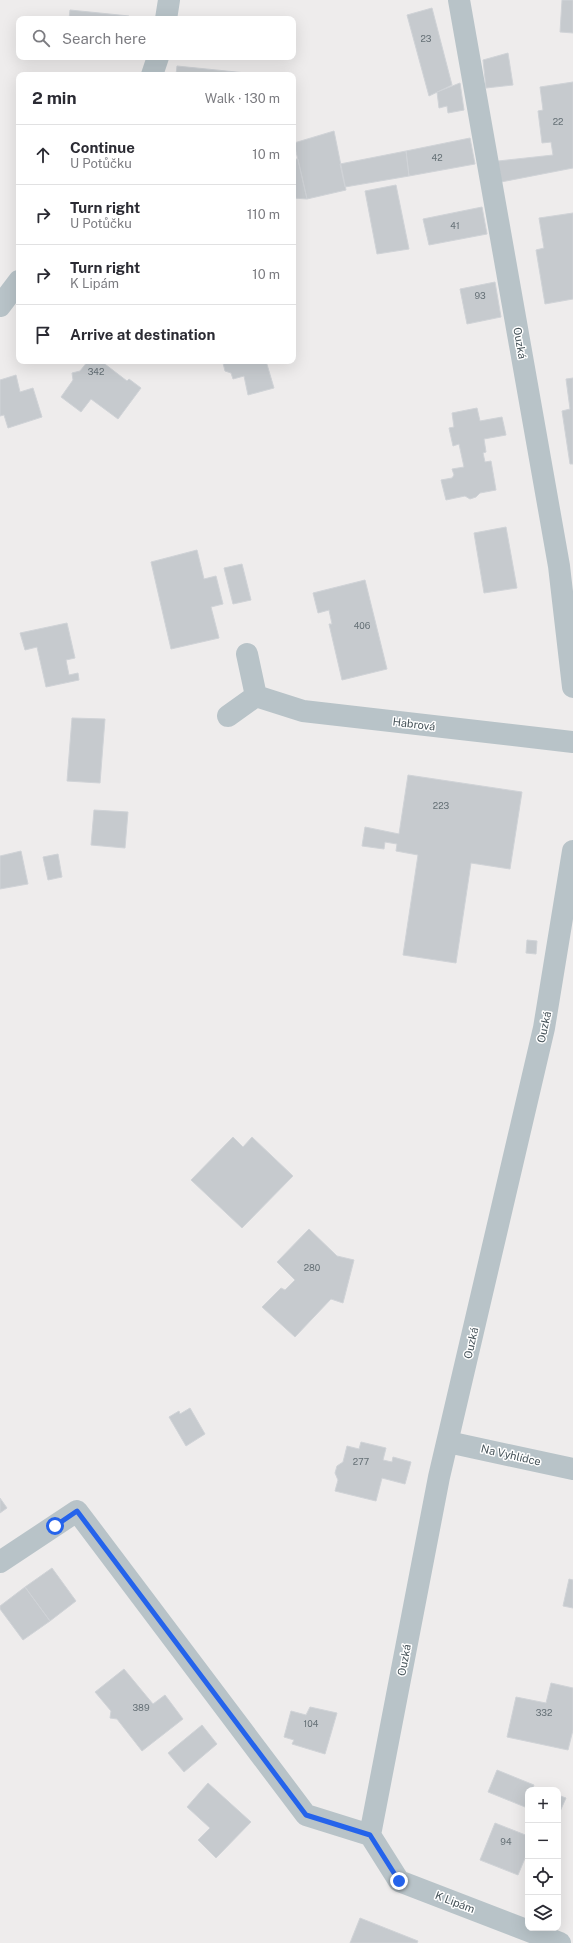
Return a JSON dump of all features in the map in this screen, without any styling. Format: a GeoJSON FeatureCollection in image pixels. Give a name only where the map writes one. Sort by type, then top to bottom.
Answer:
{"type":"FeatureCollection","features":[{"type":"Feature","properties":{"kind":"street"},"geometry":{"type":"LineString","coordinates":[[166,16],[169,0]]}},
{"type":"Feature","properties":{"kind":"street","name":"Ouzká"},"geometry":{"type":"LineString","coordinates":[[459,0],[559,566],[573,687]]}},
{"type":"Feature","properties":{"kind":"street"},"geometry":{"type":"LineString","coordinates":[[153,72],[157,60]]}},
{"type":"Feature","properties":{"kind":"street"},"geometry":{"type":"LineString","coordinates":[[0,306],[16,285]]}},
{"type":"Feature","properties":{"kind":"street"},"geometry":{"type":"LineString","coordinates":[[228,716],[256,696],[247,654]]}},
{"type":"Feature","properties":{"kind":"street","name":"Habrová"},"geometry":{"type":"LineString","coordinates":[[256,696],[303,711],[573,742]]}},
{"type":"Feature","properties":{"kind":"street","name":"Ouzká"},"geometry":{"type":"LineString","coordinates":[[370,1835],[439,1477],[544,1028],[573,851]]}},
{"type":"Feature","properties":{"kind":"street","name":"Na Vyhlídce"},"geometry":{"type":"LineString","coordinates":[[448,1442],[573,1469]]}},
{"type":"Feature","properties":{"kind":"street"},"geometry":{"type":"LineString","coordinates":[[0,1562],[77,1511],[306,1815],[370,1835]]}},
{"type":"Feature","properties":{"kind":"street","name":"K Lipám"},"geometry":{"type":"LineString","coordinates":[[370,1835],[399,1881],[560,1943]]}},
{"type":"Feature","properties":{"kind":"building"},"geometry":{"type":"Polygon","coordinates":[[[562,0],[573,0],[573,33],[560,32],[562,0]]]}},
{"type":"Feature","properties":{"kind":"building"},"geometry":{"type":"Polygon","coordinates":[[[432,8],[452,85],[429,96],[407,15],[432,8]]]}},
{"type":"Feature","properties":{"kind":"building"},"geometry":{"type":"Polygon","coordinates":[[[70,10],[129,16],[69,16],[70,10]]]}},
{"type":"Feature","properties":{"kind":"building"},"geometry":{"type":"Polygon","coordinates":[[[508,53],[513,85],[486,88],[483,60],[508,53]]]}},
{"type":"Feature","properties":{"kind":"building"},"geometry":{"type":"Polygon","coordinates":[[[177,66],[236,72],[176,72],[177,66]]]}},
{"type":"Feature","properties":{"kind":"building"},"geometry":{"type":"Polygon","coordinates":[[[573,82],[573,168],[501,182],[498,161],[553,155],[551,142],[542,143],[538,111],[543,110],[540,87],[573,82]]]}},
{"type":"Feature","properties":{"kind":"building"},"geometry":{"type":"Polygon","coordinates":[[[460,83],[464,110],[448,113],[447,106],[439,108],[437,92],[460,83]]]}},
{"type":"Feature","properties":{"kind":"building"},"geometry":{"type":"Polygon","coordinates":[[[334,131],[346,190],[307,199],[296,152],[296,142],[334,131]]]}},
{"type":"Feature","properties":{"kind":"building"},"geometry":{"type":"Polygon","coordinates":[[[470,138],[475,164],[409,176],[406,151],[470,138]]]}},
{"type":"Feature","properties":{"kind":"building"},"geometry":{"type":"Polygon","coordinates":[[[406,151],[409,176],[345,187],[340,164],[406,151]]]}},
{"type":"Feature","properties":{"kind":"building"},"geometry":{"type":"Polygon","coordinates":[[[296,159],[298,159],[307,199],[296,198],[296,159]]]}},
{"type":"Feature","properties":{"kind":"building"},"geometry":{"type":"Polygon","coordinates":[[[396,185],[409,249],[377,254],[365,191],[396,185]]]}},
{"type":"Feature","properties":{"kind":"building"},"geometry":{"type":"Polygon","coordinates":[[[482,207],[487,234],[429,245],[423,219],[482,207]]]}},
{"type":"Feature","properties":{"kind":"building"},"geometry":{"type":"Polygon","coordinates":[[[573,213],[573,299],[545,304],[536,250],[544,248],[539,218],[573,213]]]}},
{"type":"Feature","properties":{"kind":"building"},"geometry":{"type":"Polygon","coordinates":[[[495,282],[501,317],[467,324],[460,289],[495,282]]]}},
{"type":"Feature","properties":{"kind":"building"},"geometry":{"type":"Polygon","coordinates":[[[86,364],[105,364],[127,381],[129,379],[141,388],[118,419],[91,399],[81,412],[61,397],[73,380],[72,373],[80,371],[86,364]]]}},
{"type":"Feature","properties":{"kind":"building"},"geometry":{"type":"Polygon","coordinates":[[[223,364],[267,364],[274,388],[248,395],[244,376],[233,379],[231,373],[225,371],[223,364]]]}},
{"type":"Feature","properties":{"kind":"building"},"geometry":{"type":"Polygon","coordinates":[[[16,375],[20,392],[33,388],[42,417],[8,428],[4,415],[0,416],[0,380],[16,375]]]}},
{"type":"Feature","properties":{"kind":"building"},"geometry":{"type":"Polygon","coordinates":[[[573,378],[573,464],[570,464],[562,411],[570,409],[566,379],[573,378]]]}},
{"type":"Feature","properties":{"kind":"building"},"geometry":{"type":"Polygon","coordinates":[[[477,408],[480,421],[502,417],[506,435],[484,439],[486,452],[483,453],[485,462],[491,461],[496,490],[480,493],[476,497],[470,499],[465,496],[446,500],[441,480],[452,478],[454,475],[452,469],[464,467],[459,444],[453,446],[449,428],[454,427],[452,413],[477,408]]]}},
{"type":"Feature","properties":{"kind":"building"},"geometry":{"type":"Polygon","coordinates":[[[506,527],[517,588],[484,593],[474,533],[506,527]]]}},
{"type":"Feature","properties":{"kind":"building"},"geometry":{"type":"Polygon","coordinates":[[[197,550],[204,579],[216,576],[223,604],[211,607],[219,638],[171,649],[151,562],[197,550]]]}},
{"type":"Feature","properties":{"kind":"building"},"geometry":{"type":"Polygon","coordinates":[[[242,564],[251,600],[233,604],[224,568],[242,564]]]}},
{"type":"Feature","properties":{"kind":"building"},"geometry":{"type":"Polygon","coordinates":[[[365,580],[387,669],[342,680],[329,624],[332,624],[329,610],[318,613],[313,593],[365,580]]]}},
{"type":"Feature","properties":{"kind":"building"},"geometry":{"type":"Polygon","coordinates":[[[67,623],[75,658],[66,660],[69,675],[78,673],[79,680],[46,687],[37,647],[25,650],[20,633],[67,623]]]}},
{"type":"Feature","properties":{"kind":"building"},"geometry":{"type":"Polygon","coordinates":[[[72,718],[105,719],[100,783],[67,781],[72,718]]]}},
{"type":"Feature","properties":{"kind":"building"},"geometry":{"type":"Polygon","coordinates":[[[408,775],[522,792],[510,869],[471,863],[456,963],[403,955],[418,855],[396,851],[397,844],[385,842],[384,849],[362,846],[365,827],[399,834],[408,775]]]}},
{"type":"Feature","properties":{"kind":"building"},"geometry":{"type":"Polygon","coordinates":[[[94,810],[128,812],[125,848],[91,845],[94,810]]]}},
{"type":"Feature","properties":{"kind":"building"},"geometry":{"type":"Polygon","coordinates":[[[21,851],[28,884],[0,889],[0,856],[21,851]]]}},
{"type":"Feature","properties":{"kind":"building"},"geometry":{"type":"Polygon","coordinates":[[[58,854],[62,877],[48,880],[43,857],[58,854]]]}},
{"type":"Feature","properties":{"kind":"building"},"geometry":{"type":"Polygon","coordinates":[[[527,940],[537,941],[536,954],[526,953],[527,940]]]}},
{"type":"Feature","properties":{"kind":"building"},"geometry":{"type":"Polygon","coordinates":[[[233,1137],[243,1147],[252,1137],[293,1176],[242,1228],[191,1180],[233,1137]]]}},
{"type":"Feature","properties":{"kind":"building"},"geometry":{"type":"Polygon","coordinates":[[[309,1229],[337,1256],[354,1260],[343,1303],[331,1299],[295,1337],[262,1307],[281,1288],[285,1290],[295,1280],[277,1262],[309,1229]]]}},
{"type":"Feature","properties":{"kind":"building"},"geometry":{"type":"Polygon","coordinates":[[[190,1408],[205,1434],[186,1446],[169,1417],[179,1411],[180,1414],[190,1408]]]}},
{"type":"Feature","properties":{"kind":"building"},"geometry":{"type":"Polygon","coordinates":[[[361,1442],[386,1448],[383,1460],[392,1462],[393,1457],[411,1462],[405,1484],[382,1478],[376,1501],[335,1491],[338,1480],[335,1473],[337,1466],[343,1462],[347,1446],[359,1449],[361,1442]]]}},
{"type":"Feature","properties":{"kind":"building"},"geometry":{"type":"Polygon","coordinates":[[[0,1498],[7,1508],[0,1513],[0,1498]]]}},
{"type":"Feature","properties":{"kind":"building"},"geometry":{"type":"Polygon","coordinates":[[[52,1568],[76,1601],[50,1621],[25,1587],[52,1568]]]}},
{"type":"Feature","properties":{"kind":"building"},"geometry":{"type":"Polygon","coordinates":[[[569,1579],[573,1580],[573,1608],[563,1606],[569,1579]]]}},
{"type":"Feature","properties":{"kind":"building"},"geometry":{"type":"Polygon","coordinates":[[[25,1587],[50,1621],[23,1640],[0,1609],[0,1606],[25,1587]]]}},
{"type":"Feature","properties":{"kind":"building"},"geometry":{"type":"Polygon","coordinates":[[[124,1669],[153,1704],[165,1695],[183,1719],[142,1751],[117,1719],[110,1718],[111,1711],[95,1692],[124,1669]]]}},
{"type":"Feature","properties":{"kind":"building"},"geometry":{"type":"Polygon","coordinates":[[[551,1683],[573,1688],[573,1730],[568,1750],[507,1737],[516,1697],[546,1703],[551,1683]]]}},
{"type":"Feature","properties":{"kind":"building"},"geometry":{"type":"Polygon","coordinates":[[[310,1707],[337,1713],[325,1754],[292,1744],[294,1740],[284,1737],[291,1711],[306,1715],[310,1707]]]}},
{"type":"Feature","properties":{"kind":"building"},"geometry":{"type":"Polygon","coordinates":[[[202,1725],[217,1744],[184,1772],[168,1753],[202,1725]]]}},
{"type":"Feature","properties":{"kind":"building"},"geometry":{"type":"Polygon","coordinates":[[[497,1770],[534,1785],[533,1787],[525,1787],[525,1807],[488,1792],[497,1770]]]}},
{"type":"Feature","properties":{"kind":"building"},"geometry":{"type":"Polygon","coordinates":[[[208,1783],[251,1822],[216,1858],[198,1840],[210,1828],[187,1807],[208,1783]]]}},
{"type":"Feature","properties":{"kind":"building"},"geometry":{"type":"Polygon","coordinates":[[[561,1796],[566,1798],[561,1809],[561,1796]]]}},
{"type":"Feature","properties":{"kind":"building"},"geometry":{"type":"Polygon","coordinates":[[[495,1823],[525,1835],[525,1858],[518,1875],[480,1860],[495,1823]]]}},
{"type":"Feature","properties":{"kind":"building"},"geometry":{"type":"Polygon","coordinates":[[[360,1918],[418,1941],[417,1943],[350,1943],[360,1918]]]}},
{"type":"Feature","properties":{"kind":"route"},"geometry":{"type":"LineString","coordinates":[[55,1526],[77,1511],[306,1815],[370,1835],[399,1881]]}}]}
